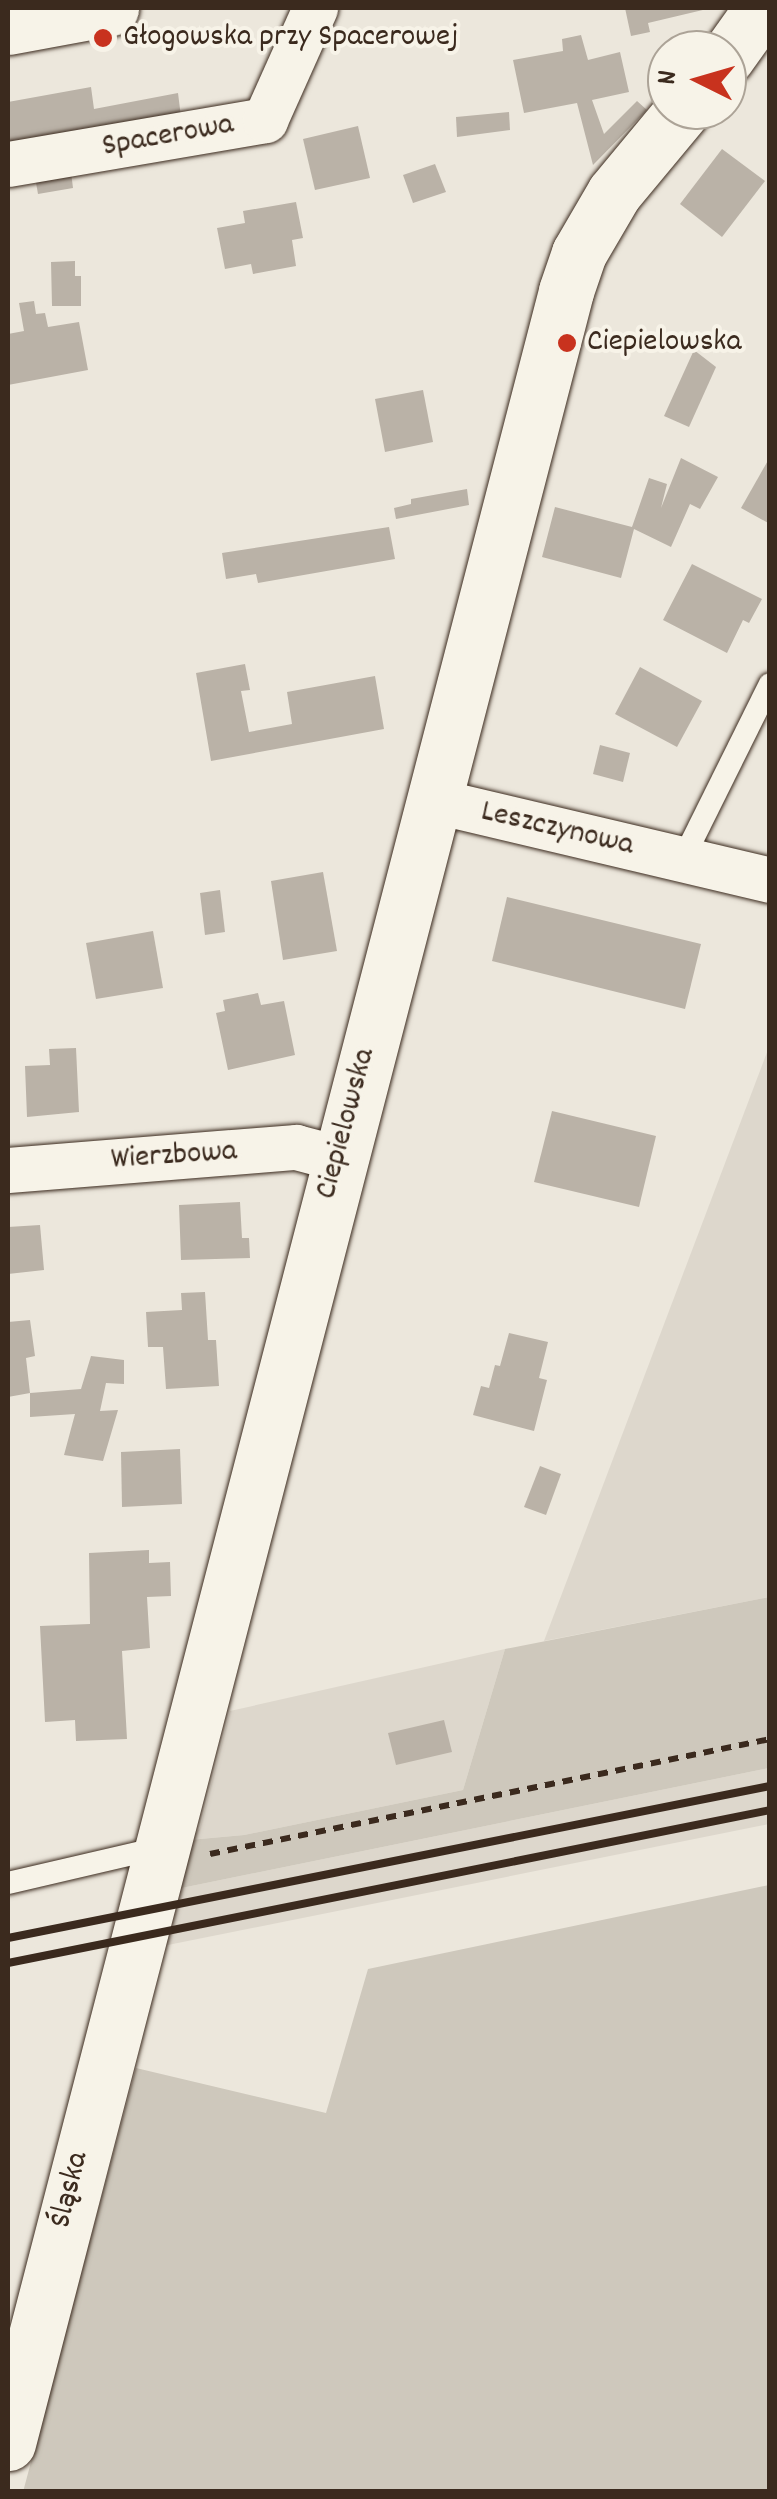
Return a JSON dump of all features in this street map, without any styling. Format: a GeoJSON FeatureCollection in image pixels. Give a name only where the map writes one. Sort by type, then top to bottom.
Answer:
{"type":"FeatureCollection","features":[{"type":"Feature","properties":{"kind":"street"},"geometry":{"type":"LineString","coordinates":[[8,27],[111,8]]}},
{"type":"Feature","properties":{"kind":"street","name":"Spacerowa"},"geometry":{"type":"LineString","coordinates":[[8,164],[265,120],[315,8]]}},
{"type":"Feature","properties":{"kind":"street"},"geometry":{"type":"LineString","coordinates":[[746,30],[762,8]]}},
{"type":"Feature","properties":{"kind":"street","name":"Ciepielowska"},"geometry":{"type":"LineString","coordinates":[[136,1937],[432,800],[579,253],[614,193],[666,130]]}},
{"type":"Feature","properties":{"kind":"street","name":"Leszczynowa"},"geometry":{"type":"LineString","coordinates":[[432,800],[770,880]]}},
{"type":"Feature","properties":{"kind":"street","name":"Wierzbowa"},"geometry":{"type":"LineString","coordinates":[[8,1170],[296,1147],[338,1158]]}},
{"type":"Feature","properties":{"kind":"street","name":"Śląska"},"geometry":{"type":"LineString","coordinates":[[8,2443],[136,1937]]}},
{"type":"Feature","properties":{"kind":"lane"},"geometry":{"type":"LineString","coordinates":[[683,859],[770,684]]}},
{"type":"Feature","properties":{"kind":"lane"},"geometry":{"type":"LineString","coordinates":[[8,1883],[159,1848]]}},
{"type":"Feature","properties":{"kind":"path"},"geometry":{"type":"LineString","coordinates":[[159,1848],[202,1855],[770,1739]]}},
{"type":"Feature","properties":{"kind":"shaded area"},"geometry":{"type":"Polygon","coordinates":[[[769,1047],[769,1597],[544,1641],[769,1047]]]}},
{"type":"Feature","properties":{"kind":"shaded area"},"geometry":{"type":"Polygon","coordinates":[[[769,1597],[769,1768],[162,1892],[189,1840],[244,1835],[463,1790],[505,1649],[769,1597]]]}},
{"type":"Feature","properties":{"kind":"shaded area"},"geometry":{"type":"Polygon","coordinates":[[[505,1649],[463,1790],[244,1835],[189,1840],[200,1828],[230,1711],[505,1649]]]}},
{"type":"Feature","properties":{"kind":"shaded area"},"geometry":{"type":"Polygon","coordinates":[[[769,1768],[769,1824],[148,1949],[162,1892],[769,1768]]]}},
{"type":"Feature","properties":{"kind":"shaded area"},"geometry":{"type":"Polygon","coordinates":[[[769,1885],[769,2491],[23,2492],[136,2068],[326,2113],[368,1969],[769,1885]]]}},
{"type":"Feature","properties":{"kind":"building"},"geometry":{"type":"Polygon","coordinates":[[[625,8],[707,8],[648,23],[647,33],[631,36],[625,8]]]}},
{"type":"Feature","properties":{"kind":"building"},"geometry":{"type":"Polygon","coordinates":[[[581,35],[588,60],[620,52],[629,92],[592,100],[604,134],[637,101],[647,110],[593,165],[577,103],[524,113],[513,60],[563,51],[562,39],[581,35]]]}},
{"type":"Feature","properties":{"kind":"building"},"geometry":{"type":"Polygon","coordinates":[[[91,87],[94,109],[178,93],[181,117],[8,148],[8,102],[91,87]]]}},
{"type":"Feature","properties":{"kind":"building"},"geometry":{"type":"Polygon","coordinates":[[[509,112],[510,130],[457,137],[456,117],[509,112]]]}},
{"type":"Feature","properties":{"kind":"building"},"geometry":{"type":"Polygon","coordinates":[[[358,126],[370,178],[315,190],[303,139],[358,126]]]}},
{"type":"Feature","properties":{"kind":"building"},"geometry":{"type":"Polygon","coordinates":[[[722,149],[765,181],[722,237],[680,204],[722,149]]]}},
{"type":"Feature","properties":{"kind":"building"},"geometry":{"type":"Polygon","coordinates":[[[435,164],[446,192],[413,203],[403,175],[435,164]]]}},
{"type":"Feature","properties":{"kind":"building"},"geometry":{"type":"Polygon","coordinates":[[[71,172],[73,188],[38,194],[35,177],[71,172]]]}},
{"type":"Feature","properties":{"kind":"building"},"geometry":{"type":"Polygon","coordinates":[[[296,202],[303,238],[292,240],[296,266],[253,274],[251,264],[225,269],[217,228],[245,223],[243,211],[296,202]]]}},
{"type":"Feature","properties":{"kind":"building"},"geometry":{"type":"Polygon","coordinates":[[[75,261],[75,276],[81,276],[81,306],[52,306],[51,262],[75,261]]]}},
{"type":"Feature","properties":{"kind":"building"},"geometry":{"type":"Polygon","coordinates":[[[34,301],[36,314],[45,313],[48,327],[79,322],[88,370],[8,385],[8,334],[24,331],[19,303],[34,301]]]}},
{"type":"Feature","properties":{"kind":"building"},"geometry":{"type":"Polygon","coordinates":[[[694,350],[716,367],[689,427],[664,416],[694,350]]]}},
{"type":"Feature","properties":{"kind":"building"},"geometry":{"type":"Polygon","coordinates":[[[423,390],[433,442],[385,452],[375,399],[423,390]]]}},
{"type":"Feature","properties":{"kind":"building"},"geometry":{"type":"Polygon","coordinates":[[[770,457],[770,524],[741,508],[770,457]]]}},
{"type":"Feature","properties":{"kind":"building"},"geometry":{"type":"Polygon","coordinates":[[[681,458],[718,477],[700,509],[690,504],[671,547],[634,529],[621,578],[542,557],[555,507],[632,527],[649,478],[667,484],[661,508],[681,458]]]}},
{"type":"Feature","properties":{"kind":"building"},"geometry":{"type":"Polygon","coordinates":[[[467,489],[469,505],[396,519],[394,508],[411,504],[411,499],[467,489]]]}},
{"type":"Feature","properties":{"kind":"building"},"geometry":{"type":"Polygon","coordinates":[[[389,527],[395,559],[258,583],[256,574],[226,579],[222,553],[389,527]]]}},
{"type":"Feature","properties":{"kind":"building"},"geometry":{"type":"Polygon","coordinates":[[[692,564],[762,599],[749,623],[743,620],[727,653],[663,620],[692,564]]]}},
{"type":"Feature","properties":{"kind":"building"},"geometry":{"type":"Polygon","coordinates":[[[245,664],[250,690],[241,691],[249,732],[292,724],[287,692],[375,676],[384,729],[211,761],[196,673],[245,664]]]}},
{"type":"Feature","properties":{"kind":"building"},"geometry":{"type":"Polygon","coordinates":[[[640,667],[702,701],[677,747],[615,714],[640,667]]]}},
{"type":"Feature","properties":{"kind":"building"},"geometry":{"type":"Polygon","coordinates":[[[600,745],[630,753],[623,782],[593,774],[600,745]]]}},
{"type":"Feature","properties":{"kind":"building"},"geometry":{"type":"Polygon","coordinates":[[[323,872],[337,951],[283,960],[271,881],[323,872]]]}},
{"type":"Feature","properties":{"kind":"building"},"geometry":{"type":"Polygon","coordinates":[[[220,890],[225,932],[205,935],[200,893],[220,890]]]}},
{"type":"Feature","properties":{"kind":"building"},"geometry":{"type":"Polygon","coordinates":[[[507,897],[701,944],[685,1009],[492,961],[507,897]]]}},
{"type":"Feature","properties":{"kind":"building"},"geometry":{"type":"Polygon","coordinates":[[[153,931],[163,988],[96,999],[86,943],[153,931]]]}},
{"type":"Feature","properties":{"kind":"building"},"geometry":{"type":"Polygon","coordinates":[[[258,993],[261,1005],[284,1001],[295,1055],[228,1070],[216,1013],[225,1011],[223,1000],[258,993]]]}},
{"type":"Feature","properties":{"kind":"building"},"geometry":{"type":"Polygon","coordinates":[[[76,1048],[79,1112],[27,1117],[25,1066],[50,1065],[49,1049],[76,1048]]]}},
{"type":"Feature","properties":{"kind":"building"},"geometry":{"type":"Polygon","coordinates":[[[552,1111],[656,1136],[639,1207],[534,1182],[552,1111]]]}},
{"type":"Feature","properties":{"kind":"building"},"geometry":{"type":"Polygon","coordinates":[[[240,1202],[242,1238],[249,1238],[250,1258],[181,1260],[179,1205],[240,1202]]]}},
{"type":"Feature","properties":{"kind":"building"},"geometry":{"type":"Polygon","coordinates":[[[40,1225],[44,1270],[8,1274],[8,1227],[40,1225]]]}},
{"type":"Feature","properties":{"kind":"building"},"geometry":{"type":"Polygon","coordinates":[[[205,1292],[208,1340],[216,1340],[219,1386],[166,1389],[163,1347],[148,1347],[146,1312],[182,1310],[181,1293],[205,1292]]]}},
{"type":"Feature","properties":{"kind":"building"},"geometry":{"type":"Polygon","coordinates":[[[30,1320],[35,1356],[26,1358],[30,1393],[8,1397],[8,1322],[30,1320]]]}},
{"type":"Feature","properties":{"kind":"building"},"geometry":{"type":"Polygon","coordinates":[[[509,1333],[548,1342],[539,1378],[547,1380],[534,1431],[473,1415],[481,1386],[489,1388],[495,1365],[500,1366],[509,1333]]]}},
{"type":"Feature","properties":{"kind":"building"},"geometry":{"type":"Polygon","coordinates":[[[91,1356],[124,1360],[124,1384],[106,1383],[100,1411],[118,1410],[103,1461],[64,1455],[75,1414],[30,1417],[30,1393],[81,1389],[91,1356]]]}},
{"type":"Feature","properties":{"kind":"building"},"geometry":{"type":"Polygon","coordinates":[[[180,1449],[182,1504],[122,1507],[121,1452],[180,1449]]]}},
{"type":"Feature","properties":{"kind":"building"},"geometry":{"type":"Polygon","coordinates":[[[540,1466],[561,1474],[546,1515],[524,1507],[540,1466]]]}},
{"type":"Feature","properties":{"kind":"building"},"geometry":{"type":"Polygon","coordinates":[[[149,1550],[149,1563],[170,1562],[171,1596],[147,1597],[150,1648],[122,1651],[127,1739],[76,1741],[75,1720],[45,1722],[40,1626],[90,1624],[89,1553],[149,1550]]]}},
{"type":"Feature","properties":{"kind":"building"},"geometry":{"type":"Polygon","coordinates":[[[444,1720],[452,1752],[396,1765],[388,1733],[444,1720]]]}},
{"type":"Feature","properties":{"kind":"railway"},"geometry":{"type":"LineString","coordinates":[[8,1938],[770,1786]]}},
{"type":"Feature","properties":{"kind":"railway"},"geometry":{"type":"LineString","coordinates":[[8,1963],[770,1810]]}},
{"type":"Feature","properties":{"kind":"place","name":"Głogowska przy Spacerowej"},"geometry":{"type":"Point","coordinates":[103,38]}},
{"type":"Feature","properties":{"kind":"place","name":"Ciepielowska"},"geometry":{"type":"Point","coordinates":[567,343]}}]}
